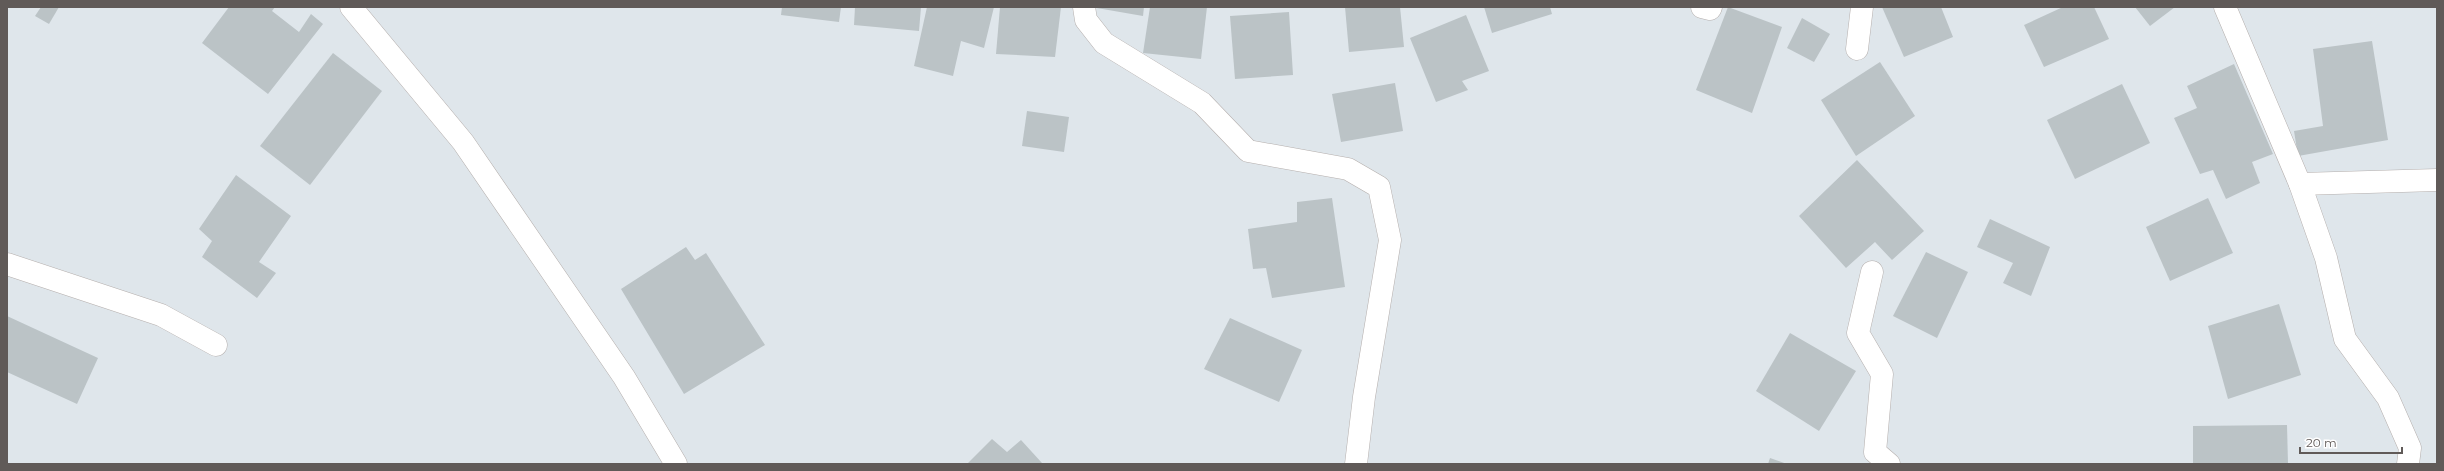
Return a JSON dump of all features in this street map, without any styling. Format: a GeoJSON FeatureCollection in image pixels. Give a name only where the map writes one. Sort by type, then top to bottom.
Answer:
{"type":"FeatureCollection","features":[{"type":"Feature","properties":{"kind":"street"},"geometry":{"type":"LineString","coordinates":[[350,7],[463,142],[624,377],[676,464]]}},
{"type":"Feature","properties":{"kind":"street"},"geometry":{"type":"LineString","coordinates":[[1084,7],[1086,20],[1104,44],[1202,102],[1248,151],[1348,169],[1379,187],[1390,240],[1364,397],[1356,464]]}},
{"type":"Feature","properties":{"kind":"street"},"geometry":{"type":"LineString","coordinates":[[1702,7],[1710,9],[1711,7]]}},
{"type":"Feature","properties":{"kind":"street"},"geometry":{"type":"LineString","coordinates":[[1857,50],[1862,7]]}},
{"type":"Feature","properties":{"kind":"street"},"geometry":{"type":"LineString","coordinates":[[2225,7],[2300,184],[2326,258],[2345,339],[2388,398],[2410,448],[2408,464]]}},
{"type":"Feature","properties":{"kind":"street"},"geometry":{"type":"LineString","coordinates":[[2300,184],[2437,180]]}},
{"type":"Feature","properties":{"kind":"street"},"geometry":{"type":"LineString","coordinates":[[7,264],[161,315],[216,345]]}},
{"type":"Feature","properties":{"kind":"street"},"geometry":{"type":"LineString","coordinates":[[1872,272],[1858,333],[1882,374],[1875,452],[1889,464]]}},
{"type":"Feature","properties":{"kind":"building"},"geometry":{"type":"Polygon","coordinates":[[[41,7],[59,7],[49,24],[35,16],[41,7]]]}},
{"type":"Feature","properties":{"kind":"building"},"geometry":{"type":"Polygon","coordinates":[[[229,7],[275,7],[272,11],[299,32],[311,14],[323,24],[268,94],[202,43],[229,7]]]}},
{"type":"Feature","properties":{"kind":"building"},"geometry":{"type":"Polygon","coordinates":[[[782,7],[841,7],[839,22],[781,15],[782,7]]]}},
{"type":"Feature","properties":{"kind":"building"},"geometry":{"type":"Polygon","coordinates":[[[855,7],[921,7],[919,31],[854,25],[855,7]]]}},
{"type":"Feature","properties":{"kind":"building"},"geometry":{"type":"Polygon","coordinates":[[[927,7],[994,7],[984,48],[961,41],[953,76],[914,66],[927,7]]]}},
{"type":"Feature","properties":{"kind":"building"},"geometry":{"type":"Polygon","coordinates":[[[1000,7],[1061,7],[1055,57],[996,54],[1000,7]]]}},
{"type":"Feature","properties":{"kind":"building"},"geometry":{"type":"Polygon","coordinates":[[[1091,7],[1144,7],[1143,16],[1091,7]]]}},
{"type":"Feature","properties":{"kind":"building"},"geometry":{"type":"Polygon","coordinates":[[[1150,7],[1207,7],[1201,59],[1143,53],[1150,7]]]}},
{"type":"Feature","properties":{"kind":"building"},"geometry":{"type":"Polygon","coordinates":[[[1345,7],[1400,7],[1404,47],[1349,52],[1345,7]]]}},
{"type":"Feature","properties":{"kind":"building"},"geometry":{"type":"Polygon","coordinates":[[[1484,7],[1550,7],[1552,14],[1492,33],[1484,7]]]}},
{"type":"Feature","properties":{"kind":"building"},"geometry":{"type":"Polygon","coordinates":[[[1728,7],[1782,27],[1752,113],[1696,90],[1728,7]]]}},
{"type":"Feature","properties":{"kind":"building"},"geometry":{"type":"Polygon","coordinates":[[[1882,7],[1941,7],[1953,37],[1904,57],[1882,7]]]}},
{"type":"Feature","properties":{"kind":"building"},"geometry":{"type":"Polygon","coordinates":[[[2063,7],[2094,7],[2109,39],[2044,67],[2024,25],[2063,7]]]}},
{"type":"Feature","properties":{"kind":"building"},"geometry":{"type":"Polygon","coordinates":[[[2135,7],[2175,7],[2150,26],[2135,7]]]}},
{"type":"Feature","properties":{"kind":"building"},"geometry":{"type":"Polygon","coordinates":[[[1289,12],[1293,75],[1235,79],[1230,16],[1289,12]]]}},
{"type":"Feature","properties":{"kind":"building"},"geometry":{"type":"Polygon","coordinates":[[[1466,15],[1489,71],[1462,81],[1468,90],[1436,102],[1410,38],[1466,15]]]}},
{"type":"Feature","properties":{"kind":"building"},"geometry":{"type":"Polygon","coordinates":[[[1802,18],[1830,34],[1814,62],[1787,48],[1802,18]]]}},
{"type":"Feature","properties":{"kind":"building"},"geometry":{"type":"Polygon","coordinates":[[[2372,41],[2388,140],[2298,156],[2294,131],[2323,126],[2313,49],[2372,41]]]}},
{"type":"Feature","properties":{"kind":"building"},"geometry":{"type":"Polygon","coordinates":[[[333,53],[382,91],[310,185],[260,146],[333,53]]]}},
{"type":"Feature","properties":{"kind":"building"},"geometry":{"type":"Polygon","coordinates":[[[1880,62],[1915,116],[1856,156],[1821,100],[1880,62]]]}},
{"type":"Feature","properties":{"kind":"building"},"geometry":{"type":"Polygon","coordinates":[[[2234,64],[2273,154],[2252,162],[2260,183],[2226,199],[2213,170],[2200,174],[2174,118],[2197,108],[2187,86],[2234,64]]]}},
{"type":"Feature","properties":{"kind":"building"},"geometry":{"type":"Polygon","coordinates":[[[1395,83],[1403,131],[1341,142],[1332,94],[1395,83]]]}},
{"type":"Feature","properties":{"kind":"building"},"geometry":{"type":"Polygon","coordinates":[[[2122,84],[2150,143],[2075,179],[2047,120],[2122,84]]]}},
{"type":"Feature","properties":{"kind":"building"},"geometry":{"type":"Polygon","coordinates":[[[1027,111],[1069,117],[1064,152],[1022,146],[1027,111]]]}},
{"type":"Feature","properties":{"kind":"building"},"geometry":{"type":"Polygon","coordinates":[[[1857,160],[1924,231],[1892,260],[1875,242],[1846,268],[1799,216],[1857,160]]]}},
{"type":"Feature","properties":{"kind":"building"},"geometry":{"type":"Polygon","coordinates":[[[236,175],[291,216],[259,262],[276,273],[257,298],[202,257],[212,241],[199,229],[236,175]]]}},
{"type":"Feature","properties":{"kind":"building"},"geometry":{"type":"Polygon","coordinates":[[[1332,198],[1345,287],[1272,298],[1266,268],[1253,269],[1248,229],[1297,222],[1297,202],[1332,198]]]}},
{"type":"Feature","properties":{"kind":"building"},"geometry":{"type":"Polygon","coordinates":[[[2208,198],[2233,253],[2170,281],[2146,227],[2208,198]]]}},
{"type":"Feature","properties":{"kind":"building"},"geometry":{"type":"Polygon","coordinates":[[[1990,219],[2050,247],[2031,296],[2003,283],[2013,263],[1977,247],[1990,219]]]}},
{"type":"Feature","properties":{"kind":"building"},"geometry":{"type":"Polygon","coordinates":[[[686,247],[695,260],[706,253],[765,345],[684,394],[621,289],[686,247]]]}},
{"type":"Feature","properties":{"kind":"building"},"geometry":{"type":"Polygon","coordinates":[[[1926,252],[1968,272],[1937,338],[1893,316],[1926,252]]]}},
{"type":"Feature","properties":{"kind":"building"},"geometry":{"type":"Polygon","coordinates":[[[2279,304],[2301,375],[2228,399],[2208,326],[2279,304]]]}},
{"type":"Feature","properties":{"kind":"building"},"geometry":{"type":"Polygon","coordinates":[[[7,316],[98,358],[77,404],[7,372],[7,316]]]}},
{"type":"Feature","properties":{"kind":"building"},"geometry":{"type":"Polygon","coordinates":[[[1230,318],[1302,350],[1279,402],[1204,369],[1230,318]]]}},
{"type":"Feature","properties":{"kind":"building"},"geometry":{"type":"Polygon","coordinates":[[[1790,333],[1856,371],[1819,431],[1756,391],[1790,333]]]}},
{"type":"Feature","properties":{"kind":"building"},"geometry":{"type":"Polygon","coordinates":[[[2287,425],[2288,464],[2193,464],[2193,426],[2287,425]]]}},
{"type":"Feature","properties":{"kind":"building"},"geometry":{"type":"Polygon","coordinates":[[[992,439],[1007,452],[1021,440],[1042,463],[967,464],[992,439]]]}},
{"type":"Feature","properties":{"kind":"building"},"geometry":{"type":"Polygon","coordinates":[[[1770,458],[1787,464],[1768,464],[1770,458]]]}}]}
